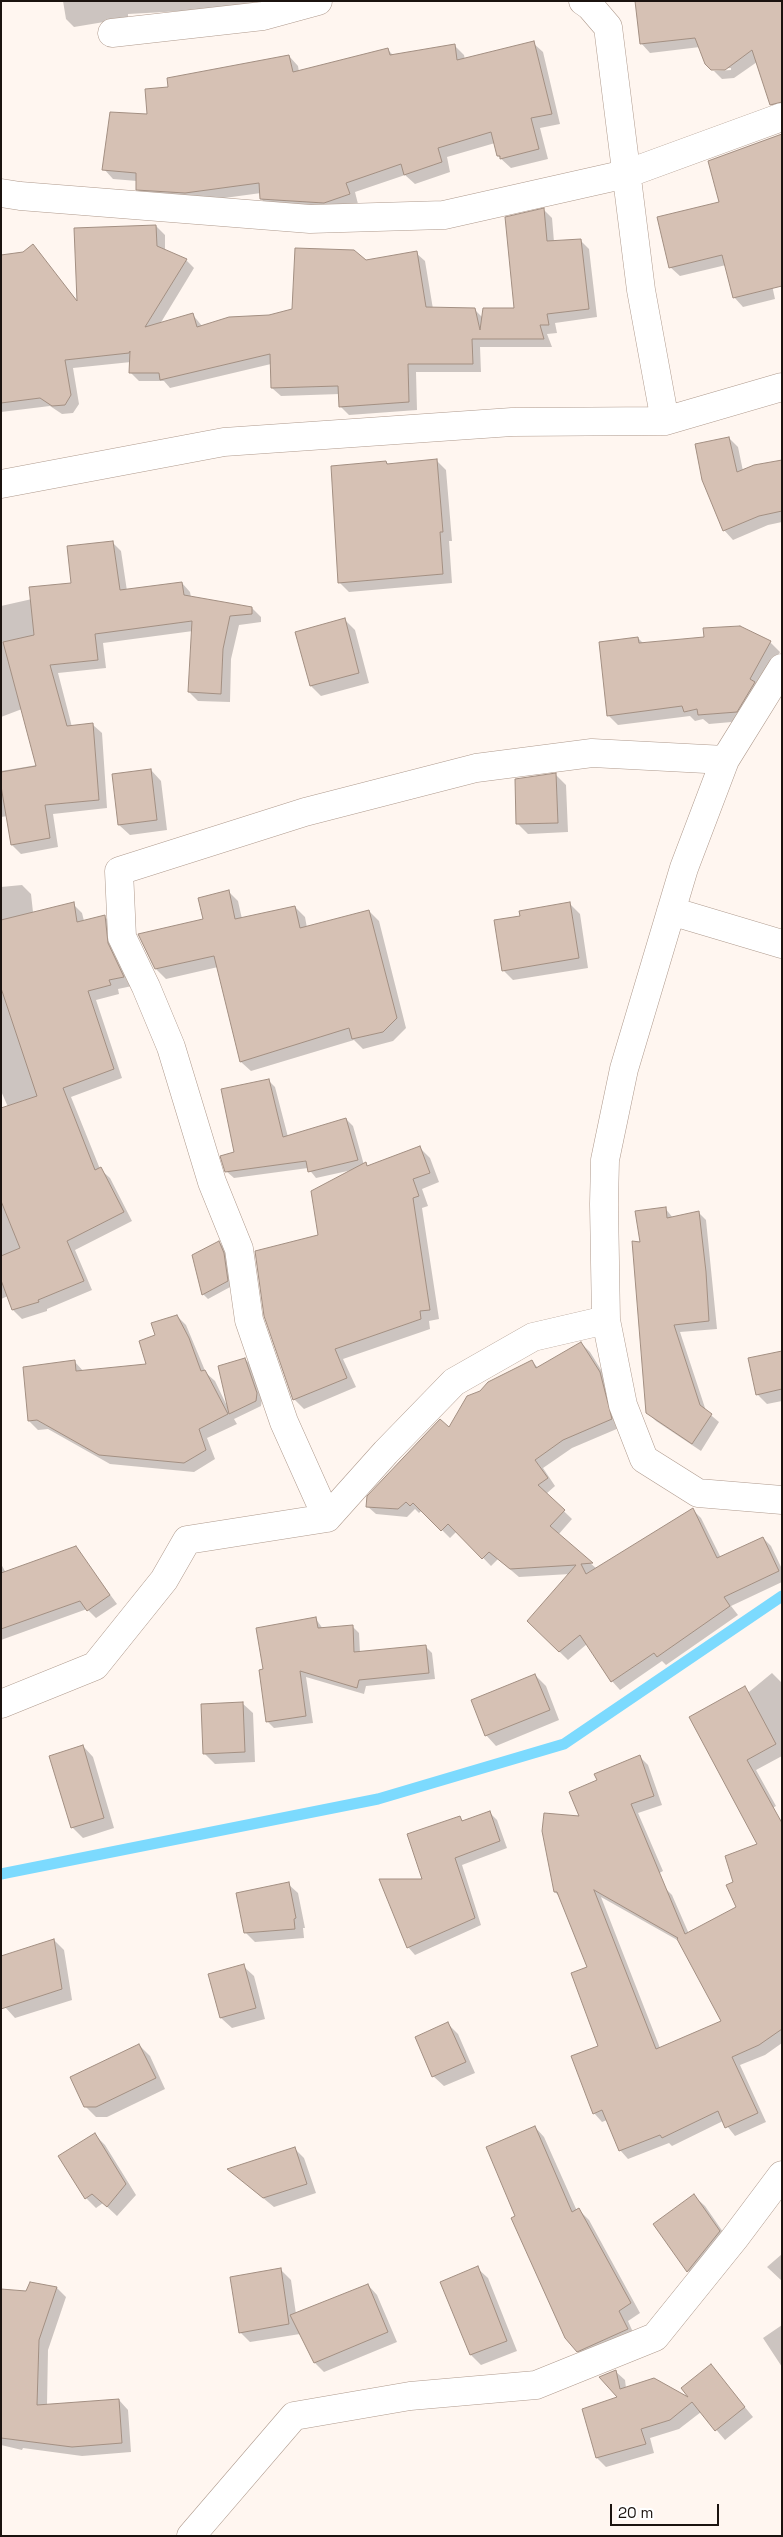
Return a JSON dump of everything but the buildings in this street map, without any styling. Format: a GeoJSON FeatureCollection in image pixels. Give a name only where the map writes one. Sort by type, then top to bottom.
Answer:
{"type":"FeatureCollection","features":[{"type":"Feature","properties":{"kind":"street"},"geometry":{"type":"LineString","coordinates":[[112,33],[263,16],[318,1]]}},
{"type":"Feature","properties":{"kind":"street"},"geometry":{"type":"LineString","coordinates":[[584,1],[608,27],[641,290],[665,421]]}},
{"type":"Feature","properties":{"kind":"street"},"geometry":{"type":"LineString","coordinates":[[1,193],[310,219],[444,215],[626,174],[782,117]]}},
{"type":"Feature","properties":{"kind":"street"},"geometry":{"type":"LineString","coordinates":[[1,484],[224,442],[512,422],[665,421],[782,387]]}},
{"type":"Feature","properties":{"kind":"street"},"geometry":{"type":"LineString","coordinates":[[782,668],[725,760],[684,868],[624,1068],[606,1160],[604,1204],[606,1320],[623,1405],[644,1459],[698,1493],[782,1500]]}},
{"type":"Feature","properties":{"kind":"street"},"geometry":{"type":"LineString","coordinates":[[327,1518],[284,1422],[249,1320],[239,1249],[212,1182],[171,1047],[146,987],[122,937],[119,871],[305,812],[476,768],[592,753],[725,760]]}},
{"type":"Feature","properties":{"kind":"street"},"geometry":{"type":"LineString","coordinates":[[671,911],[782,944]]}},
{"type":"Feature","properties":{"kind":"street"},"geometry":{"type":"LineString","coordinates":[[1,1704],[95,1666],[164,1580],[186,1540],[327,1518],[386,1452],[454,1382],[533,1337],[606,1320]]}},
{"type":"Feature","properties":{"kind":"street"},"geometry":{"type":"LineString","coordinates":[[191,2536],[294,2416],[410,2396],[536,2385],[656,2337],[782,2175]]}},
{"type":"Feature","properties":{"kind":"waterway"},"geometry":{"type":"LineString","coordinates":[[1,1874],[378,1799],[564,1744],[782,1596]]}}]}
